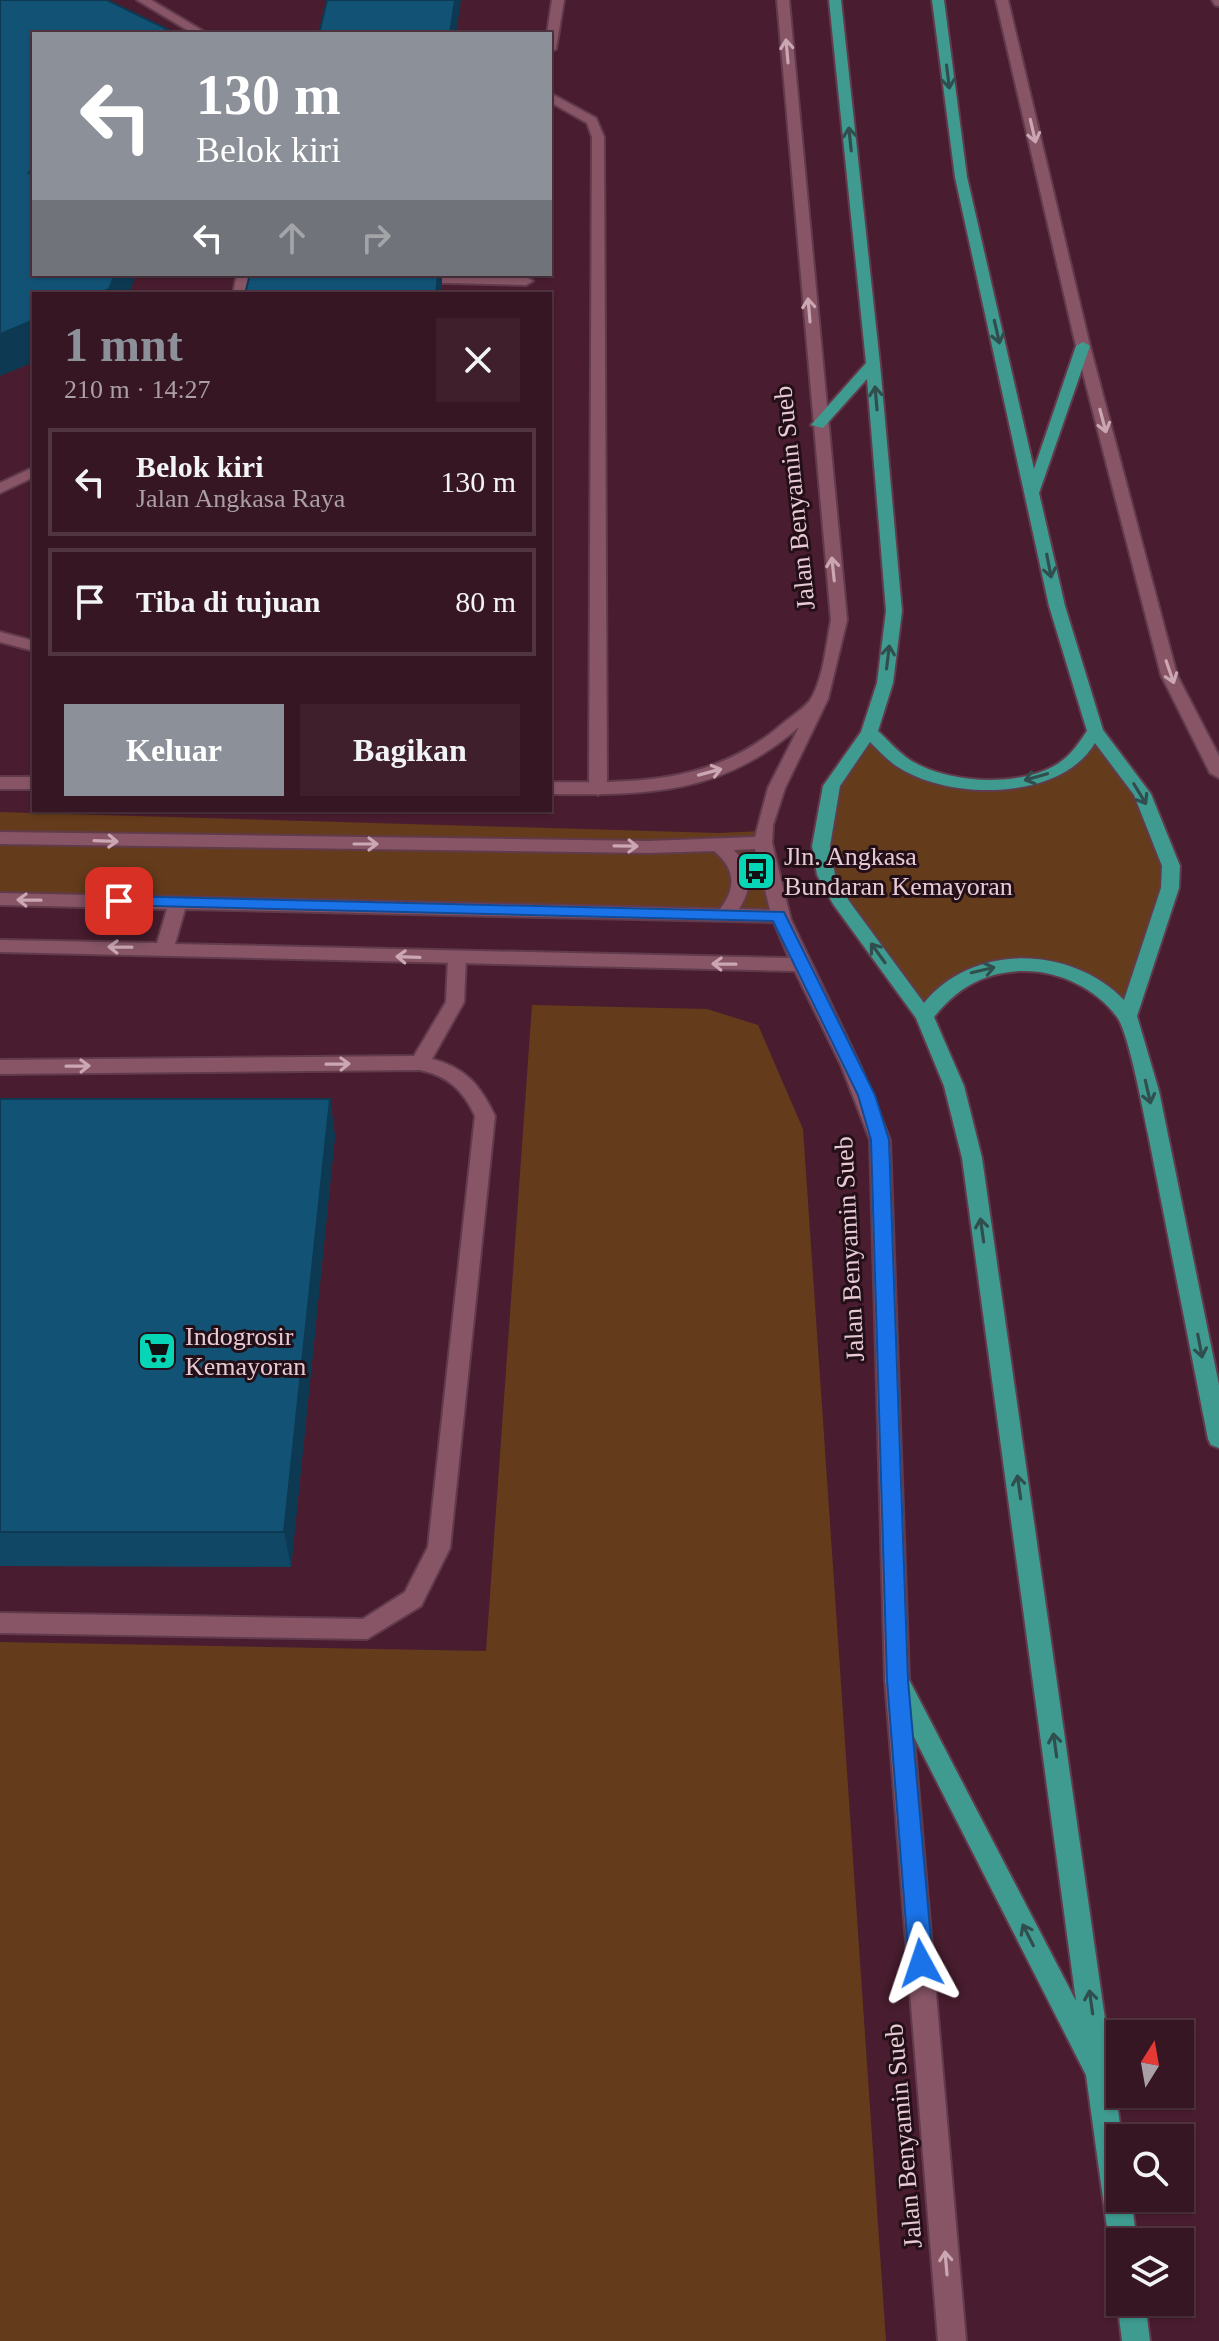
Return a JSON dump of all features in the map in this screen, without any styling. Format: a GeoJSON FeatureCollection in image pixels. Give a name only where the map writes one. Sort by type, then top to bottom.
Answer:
{"type":"FeatureCollection","features":[{"type":"Feature","properties":{"kind":"main road"},"geometry":{"type":"LineString","coordinates":[[143,0],[199,32]]}},
{"type":"Feature","properties":{"kind":"main road"},"geometry":{"type":"LineString","coordinates":[[552,37],[558,0]]}},
{"type":"Feature","properties":{"kind":"main road","name":"Jalan Benyamin Sueb"},"geometry":{"type":"LineString","coordinates":[[783,0],[818,425],[839,620],[819,701],[779,786],[763,831],[763,843],[779,916],[867,1095],[880,1140],[897,1680],[952,2341]]}},
{"type":"Feature","properties":{"kind":"main road"},"geometry":{"type":"LineString","coordinates":[[835,0],[873,364],[894,611],[885,683],[869,732],[832,786],[821,846],[826,875],[842,904],[924,1016],[954,1086],[972,1158],[1121,2228]]}},
{"type":"Feature","properties":{"kind":"main road"},"geometry":{"type":"LineString","coordinates":[[938,0],[961,177],[1057,606],[1095,731],[1142,794],[1171,866],[1170,888],[1128,1016]]}},
{"type":"Feature","properties":{"kind":"main road"},"geometry":{"type":"LineString","coordinates":[[1002,0],[1083,346],[1169,675],[1219,773]]}},
{"type":"Feature","properties":{"kind":"main road"},"geometry":{"type":"LineString","coordinates":[[552,98],[592,121],[598,137],[598,789]]}},
{"type":"Feature","properties":{"kind":"main road"},"geometry":{"type":"LineString","coordinates":[[401,279],[526,283]]}},
{"type":"Feature","properties":{"kind":"main road"},"geometry":{"type":"LineString","coordinates":[[1033,490],[1083,346]]}},
{"type":"Feature","properties":{"kind":"main road"},"geometry":{"type":"LineString","coordinates":[[818,425],[873,364]]}},
{"type":"Feature","properties":{"kind":"main road"},"geometry":{"type":"LineString","coordinates":[[0,489],[32,472]]}},
{"type":"Feature","properties":{"kind":"main road"},"geometry":{"type":"LineString","coordinates":[[0,637],[32,645]]}},
{"type":"Feature","properties":{"kind":"main road"},"geometry":{"type":"LineString","coordinates":[[552,788],[598,789],[716,772],[752,757],[819,701]]}},
{"type":"Feature","properties":{"kind":"main road"},"geometry":{"type":"LineString","coordinates":[[869,732],[906,765],[951,781],[1002,785],[1041,777],[1077,758],[1095,731]]}},
{"type":"Feature","properties":{"kind":"main road"},"geometry":{"type":"LineString","coordinates":[[0,783],[32,783]]}},
{"type":"Feature","properties":{"kind":"main road"},"geometry":{"type":"LineString","coordinates":[[0,838],[633,847],[763,843]]}},
{"type":"Feature","properties":{"kind":"main road"},"geometry":{"type":"LineString","coordinates":[[716,843],[736,860],[743,883],[741,894],[726,913]]}},
{"type":"Feature","properties":{"kind":"main road"},"geometry":{"type":"LineString","coordinates":[[0,899],[779,916]]}},
{"type":"Feature","properties":{"kind":"main road"},"geometry":{"type":"LineString","coordinates":[[165,948],[178,903]]}},
{"type":"Feature","properties":{"kind":"main road"},"geometry":{"type":"LineString","coordinates":[[0,946],[802,965]]}},
{"type":"Feature","properties":{"kind":"main road"},"geometry":{"type":"LineString","coordinates":[[420,1063],[455,1002],[457,958]]}},
{"type":"Feature","properties":{"kind":"main road"},"geometry":{"type":"LineString","coordinates":[[924,1016],[938,993],[960,977],[984,968],[1025,965],[1073,975],[1102,990],[1128,1016],[1149,1091],[1219,1439]]}},
{"type":"Feature","properties":{"kind":"main road"},"geometry":{"type":"LineString","coordinates":[[0,1067],[420,1063],[446,1067],[473,1090],[485,1116],[439,1548],[413,1599],[367,1629],[0,1623]]}},
{"type":"Feature","properties":{"kind":"main road"},"geometry":{"type":"LineString","coordinates":[[897,1680],[1102,2079]]}},
{"type":"Feature","properties":{"kind":"main road"},"geometry":{"type":"LineString","coordinates":[[1133,2316],[1136,2341]]}},
{"type":"Feature","properties":{"kind":"shaded area"},"geometry":{"type":"Polygon","coordinates":[[[1095,731],[1142,794],[1171,866],[1128,1016],[1102,990],[1025,965],[984,968],[924,1016],[853,920],[827,865],[822,838],[825,813],[845,771],[869,732],[906,765],[951,781],[1002,785],[1041,777],[1095,731]]]}},
{"type":"Feature","properties":{"kind":"shaded area"},"geometry":{"type":"Polygon","coordinates":[[[0,812],[718,833],[763,831],[779,916],[0,898],[0,812]]]}},
{"type":"Feature","properties":{"kind":"shaded area"},"geometry":{"type":"Polygon","coordinates":[[[532,1005],[707,1009],[758,1025],[803,1129],[886,2341],[0,2341],[0,1642],[486,1651],[532,1005]]]}},
{"type":"Feature","properties":{"kind":"building"},"geometry":{"type":"Polygon","coordinates":[[[0,0],[107,0],[173,32],[32,32],[32,171],[28,173],[32,173],[32,276],[114,276],[109,289],[102,292],[32,292],[32,321],[0,334],[0,0]]]}},
{"type":"Feature","properties":{"kind":"building"},"geometry":{"type":"Polygon","coordinates":[[[327,0],[455,0],[450,32],[319,32],[327,0]]]}},
{"type":"Feature","properties":{"kind":"building"},"geometry":{"type":"Polygon","coordinates":[[[250,276],[438,276],[436,292],[246,292],[250,276]]]}},
{"type":"Feature","properties":{"kind":"building","name":"Indogrosir Kemayoran"},"geometry":{"type":"Polygon","coordinates":[[[0,1099],[330,1099],[284,1532],[0,1532],[0,1099]]]}},
{"type":"Feature","properties":{"kind":"place","name":"Jln. Angkasa Bundaran Kemayoran"},"geometry":{"type":"Point","coordinates":[756,871]}},
{"type":"Feature","properties":{"kind":"place","name":"Indogrosir Kemayoran"},"geometry":{"type":"Point","coordinates":[157,1351]}},
{"type":"Feature","properties":{"kind":"route"},"geometry":{"type":"LineString","coordinates":[[119,901],[779,916],[867,1095],[880,1140],[897,1680],[921,1963]]}}]}
